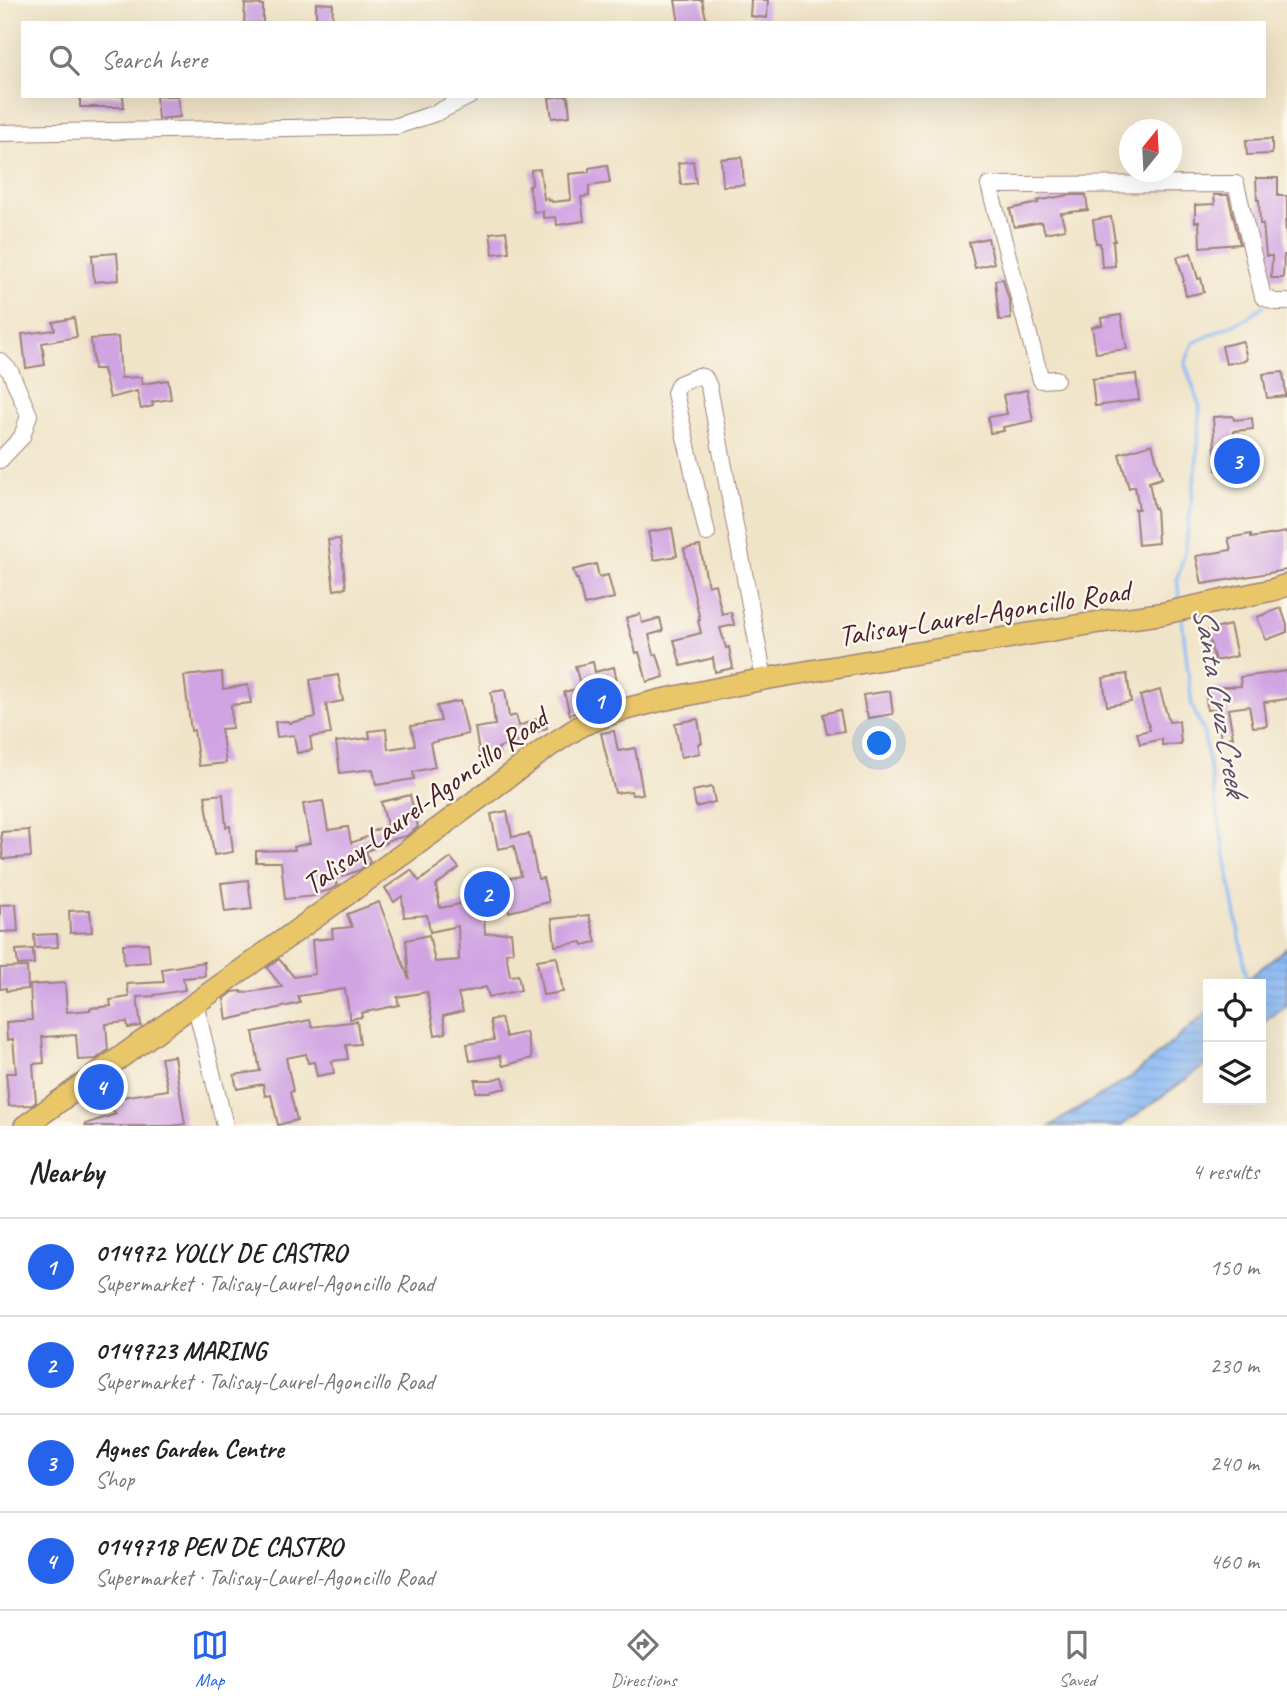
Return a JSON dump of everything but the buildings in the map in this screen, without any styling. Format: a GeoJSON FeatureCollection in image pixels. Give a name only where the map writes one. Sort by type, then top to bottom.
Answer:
{"type":"FeatureCollection","features":[{"type":"Feature","properties":{"kind":"main road","name":"Talisay-Laurel-Agoncillo Road"},"geometry":{"type":"LineString","coordinates":[[24,1126],[582,725],[618,711],[662,700],[764,680],[1160,614],[1287,585]]}},
{"type":"Feature","properties":{"kind":"street"},"geometry":{"type":"LineString","coordinates":[[0,133],[397,126],[436,113],[466,98]]}},
{"type":"Feature","properties":{"kind":"street"},"geometry":{"type":"LineString","coordinates":[[1056,379],[1041,380],[989,185],[1236,184],[1263,297],[1275,302],[1287,302]]}},
{"type":"Feature","properties":{"kind":"street"},"geometry":{"type":"LineString","coordinates":[[0,361],[10,372],[29,415],[22,437],[0,460]]}},
{"type":"Feature","properties":{"kind":"street"},"geometry":{"type":"LineString","coordinates":[[707,533],[675,393],[679,384],[698,376],[705,378],[709,387],[764,680]]}},
{"type":"Feature","properties":{"kind":"street"},"geometry":{"type":"LineString","coordinates":[[195,1003],[225,1126]]}},
{"type":"Feature","properties":{"kind":"water"},"geometry":{"type":"Polygon","coordinates":[[[1287,947],[1287,1005],[1266,1020],[1266,979],[1248,979],[1287,947]]]}},
{"type":"Feature","properties":{"kind":"water"},"geometry":{"type":"Polygon","coordinates":[[[1203,1016],[1203,1067],[1121,1126],[1050,1126],[1134,1075],[1203,1016]]]}},
{"type":"Feature","properties":{"kind":"waterway","name":"Santa Cruz Creek"},"geometry":{"type":"LineString","coordinates":[[1180,604],[1177,579],[1185,552],[1197,459],[1200,407],[1185,364],[1193,343],[1247,318],[1264,305]]}},
{"type":"Feature","properties":{"kind":"waterway","name":"Santa Cruz Creek"},"geometry":{"type":"LineString","coordinates":[[1182,619],[1192,706],[1203,730],[1247,979]]}},
{"type":"Feature","properties":{"kind":"place","name":"Agnes Garden Centre"},"geometry":{"type":"Point","coordinates":[1237,461]}},
{"type":"Feature","properties":{"kind":"place","name":"014972 YOLLY DE CASTRO"},"geometry":{"type":"Point","coordinates":[599,701]}},
{"type":"Feature","properties":{"kind":"place","name":"0149723 MARING"},"geometry":{"type":"Point","coordinates":[487,894]}},
{"type":"Feature","properties":{"kind":"place","name":"0149718 PEN DE CASTRO"},"geometry":{"type":"Point","coordinates":[101,1087]}}]}
